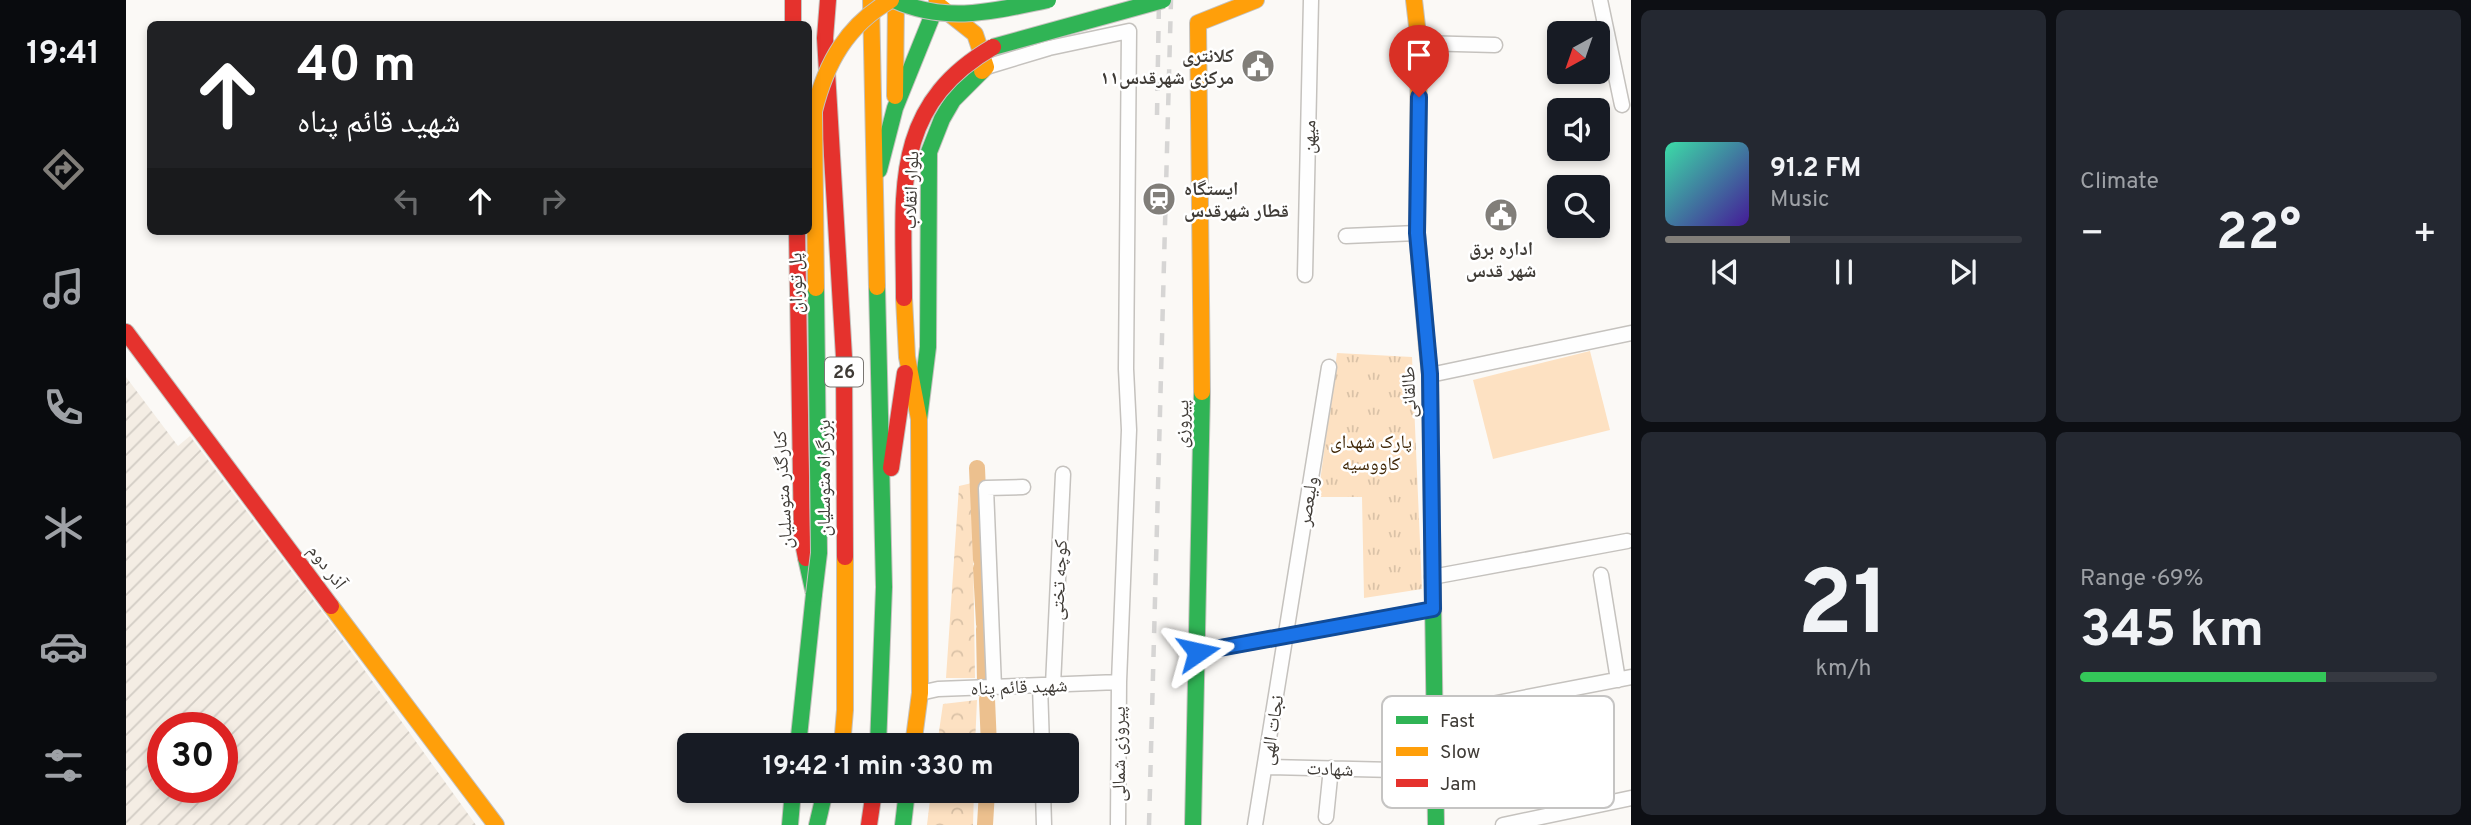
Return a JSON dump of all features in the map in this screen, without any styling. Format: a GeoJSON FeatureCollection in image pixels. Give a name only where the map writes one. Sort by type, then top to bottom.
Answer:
{"type":"FeatureCollection","features":[{"type":"Feature","properties":{"kind":"main road"},"geometry":{"type":"LineString","coordinates":[[793,0],[793,21]]}},
{"type":"Feature","properties":{"kind":"main road"},"geometry":{"type":"LineString","coordinates":[[814,0],[825,38]]}},
{"type":"Feature","properties":{"kind":"main road","name":"بزرگراه متوسلیان"},"geometry":{"type":"LineString","coordinates":[[828,0],[825,38],[844,357],[843,733]]}},
{"type":"Feature","properties":{"kind":"main road","name":"26"},"geometry":{"type":"LineString","coordinates":[[871,0],[873,195],[884,511],[884,663],[879,733]]}},
{"type":"Feature","properties":{"kind":"main road"},"geometry":{"type":"LineString","coordinates":[[895,108],[894,0],[918,10],[951,15],[990,12],[1048,0]]}},
{"type":"Feature","properties":{"kind":"main road","name":"پل توران"},"geometry":{"type":"LineString","coordinates":[[814,594],[819,553],[814,111],[820,87],[838,48],[869,13],[894,0]]}},
{"type":"Feature","properties":{"kind":"main road"},"geometry":{"type":"LineString","coordinates":[[915,733],[920,693],[919,419],[907,357],[904,178],[920,119],[944,85],[969,61],[995,46],[1163,0]]}},
{"type":"Feature","properties":{"kind":"main road","name":"پیروزی"},"geometry":{"type":"LineString","coordinates":[[1192,825],[1198,652],[1203,328],[1198,23],[1256,0]]}},
{"type":"Feature","properties":{"kind":"main road","name":"طالقانی"},"geometry":{"type":"LineString","coordinates":[[1413,0],[1419,43],[1417,233],[1430,374],[1435,696]]}},
{"type":"Feature","properties":{"kind":"main road"},"geometry":{"type":"LineString","coordinates":[[873,195],[895,108],[937,2],[975,34],[986,67]]}},
{"type":"Feature","properties":{"kind":"main road","name":"بلوار انقلاب"},"geometry":{"type":"LineString","coordinates":[[919,419],[928,346],[929,152],[953,100],[986,67]]}},
{"type":"Feature","properties":{"kind":"main road","name":"کنارگذر متوسلیان"},"geometry":{"type":"LineString","coordinates":[[797,235],[802,538],[814,594],[799,733]]}},
{"type":"Feature","properties":{"kind":"main road","name":"آذر دوم"},"geometry":{"type":"LineString","coordinates":[[126,332],[496,825]]}},
{"type":"Feature","properties":{"kind":"main road"},"geometry":{"type":"LineString","coordinates":[[884,511],[907,357]]}},
{"type":"Feature","properties":{"kind":"main road"},"geometry":{"type":"LineString","coordinates":[[840,733],[845,710]]}},
{"type":"Feature","properties":{"kind":"main road"},"geometry":{"type":"LineString","coordinates":[[790,825],[792,803]]}},
{"type":"Feature","properties":{"kind":"main road"},"geometry":{"type":"LineString","coordinates":[[817,825],[822,803]]}},
{"type":"Feature","properties":{"kind":"main road"},"geometry":{"type":"LineString","coordinates":[[836,814],[837,803]]}},
{"type":"Feature","properties":{"kind":"main road"},"geometry":{"type":"LineString","coordinates":[[869,825],[872,803]]}},
{"type":"Feature","properties":{"kind":"main road"},"geometry":{"type":"LineString","coordinates":[[903,825],[906,803]]}},
{"type":"Feature","properties":{"kind":"street"},"geometry":{"type":"LineString","coordinates":[[937,2],[1003,0]]}},
{"type":"Feature","properties":{"kind":"street","name":"پیروزی شمالی"},"geometry":{"type":"LineString","coordinates":[[1118,825],[1119,682],[1129,430],[1126,369],[1127,0]]}},
{"type":"Feature","properties":{"kind":"street","name":"میهن"},"geometry":{"type":"LineString","coordinates":[[1305,275],[1311,0]]}},
{"type":"Feature","properties":{"kind":"street"},"geometry":{"type":"LineString","coordinates":[[1600,0],[1622,104]]}},
{"type":"Feature","properties":{"kind":"street"},"geometry":{"type":"LineString","coordinates":[[986,67],[1049,48],[1129,31]]}},
{"type":"Feature","properties":{"kind":"street"},"geometry":{"type":"LineString","coordinates":[[1419,43],[1495,45]]}},
{"type":"Feature","properties":{"kind":"street"},"geometry":{"type":"LineString","coordinates":[[1346,236],[1417,233]]}},
{"type":"Feature","properties":{"kind":"street"},"geometry":{"type":"LineString","coordinates":[[1430,374],[1631,333]]}},
{"type":"Feature","properties":{"kind":"street","name":"ولیعصر"},"geometry":{"type":"LineString","coordinates":[[1286,635],[1329,367]]}},
{"type":"Feature","properties":{"kind":"street","name":"کوچه تختی"},"geometry":{"type":"LineString","coordinates":[[1043,733],[1063,474]]}},
{"type":"Feature","properties":{"kind":"street"},"geometry":{"type":"LineString","coordinates":[[994,687],[986,488],[1023,487]]}},
{"type":"Feature","properties":{"kind":"street"},"geometry":{"type":"LineString","coordinates":[[1433,577],[1627,541]]}},
{"type":"Feature","properties":{"kind":"street"},"geometry":{"type":"LineString","coordinates":[[1535,696],[1625,679],[1601,575]]}},
{"type":"Feature","properties":{"kind":"street"},"geometry":{"type":"LineString","coordinates":[[1198,652],[1433,609]]}},
{"type":"Feature","properties":{"kind":"street","name":"نجات الهی"},"geometry":{"type":"LineString","coordinates":[[1255,825],[1286,635]]}},
{"type":"Feature","properties":{"kind":"street","name":"شهید قائم پناه"},"geometry":{"type":"LineString","coordinates":[[920,693],[1119,682]]}},
{"type":"Feature","properties":{"kind":"street","name":"شهادت"},"geometry":{"type":"LineString","coordinates":[[1266,766],[1382,769]]}},
{"type":"Feature","properties":{"kind":"street"},"geometry":{"type":"LineString","coordinates":[[1326,817],[1331,768]]}},
{"type":"Feature","properties":{"kind":"street"},"geometry":{"type":"LineString","coordinates":[[1043,803],[1044,825]]}},
{"type":"Feature","properties":{"kind":"street"},"geometry":{"type":"LineString","coordinates":[[1503,825],[1587,808]]}},
{"type":"Feature","properties":{"kind":"shaded area"},"geometry":{"type":"Polygon","coordinates":[[[126,377],[178,446],[190,436],[332,625],[476,825],[126,825],[126,377]]]}},
{"type":"Feature","properties":{"kind":"green space"},"geometry":{"type":"Polygon","coordinates":[[[1590,351],[1610,430],[1493,459],[1473,380],[1590,351]]]}},
{"type":"Feature","properties":{"kind":"green space","name":"پارک شهدای کاووسیه"},"geometry":{"type":"Polygon","coordinates":[[[1337,353],[1412,357],[1422,589],[1364,598],[1362,497],[1318,497],[1337,353]]]}},
{"type":"Feature","properties":{"kind":"green space"},"geometry":{"type":"Polygon","coordinates":[[[972,483],[975,678],[946,678],[959,486],[972,483]]]}},
{"type":"Feature","properties":{"kind":"green space"},"geometry":{"type":"Polygon","coordinates":[[[977,700],[976,733],[939,733],[943,704],[977,700]]]}},
{"type":"Feature","properties":{"kind":"green space"},"geometry":{"type":"Polygon","coordinates":[[[930,803],[974,803],[973,825],[927,825],[930,803]]]}},
{"type":"Feature","properties":{"kind":"waterway"},"geometry":{"type":"LineString","coordinates":[[977,468],[981,560]]}},
{"type":"Feature","properties":{"kind":"waterway"},"geometry":{"type":"LineString","coordinates":[[981,568],[984,624]]}},
{"type":"Feature","properties":{"kind":"waterway"},"geometry":{"type":"LineString","coordinates":[[984,629],[985,682]]}},
{"type":"Feature","properties":{"kind":"waterway"},"geometry":{"type":"LineString","coordinates":[[987,699],[988,733]]}},
{"type":"Feature","properties":{"kind":"waterway"},"geometry":{"type":"LineString","coordinates":[[985,825],[986,803]]}},
{"type":"Feature","properties":{"kind":"railway"},"geometry":{"type":"LineString","coordinates":[[1157,115],[1159,0]]}},
{"type":"Feature","properties":{"kind":"railway"},"geometry":{"type":"LineString","coordinates":[[1149,825],[1171,0]]}},
{"type":"Feature","properties":{"kind":"traffic: fast"},"geometry":{"type":"LineString","coordinates":[[894,0],[933,12],[952,13],[990,11],[1048,0]]}},
{"type":"Feature","properties":{"kind":"traffic: fast"},"geometry":{"type":"LineString","coordinates":[[993,47],[1163,0]]}},
{"type":"Feature","properties":{"kind":"traffic: fast"},"geometry":{"type":"LineString","coordinates":[[879,170],[895,108],[937,4]]}},
{"type":"Feature","properties":{"kind":"traffic: fast"},"geometry":{"type":"LineString","coordinates":[[919,419],[928,347],[929,152],[953,100],[982,71]]}},
{"type":"Feature","properties":{"kind":"traffic: fast"},"geometry":{"type":"LineString","coordinates":[[877,287],[884,587],[878,733]]}},
{"type":"Feature","properties":{"kind":"traffic: fast"},"geometry":{"type":"LineString","coordinates":[[814,594],[819,553],[816,288]]}},
{"type":"Feature","properties":{"kind":"traffic: fast"},"geometry":{"type":"LineString","coordinates":[[1427,347],[1430,375],[1434,696]]}},
{"type":"Feature","properties":{"kind":"traffic: fast"},"geometry":{"type":"LineString","coordinates":[[1193,825],[1202,392]]}},
{"type":"Feature","properties":{"kind":"traffic: fast"},"geometry":{"type":"LineString","coordinates":[[799,733],[814,594],[806,558]]}},
{"type":"Feature","properties":{"kind":"traffic: fast"},"geometry":{"type":"LineString","coordinates":[[790,825],[792,803]]}},
{"type":"Feature","properties":{"kind":"traffic: fast"},"geometry":{"type":"LineString","coordinates":[[817,825],[822,803]]}},
{"type":"Feature","properties":{"kind":"traffic: fast"},"geometry":{"type":"LineString","coordinates":[[903,825],[906,803]]}},
{"type":"Feature","properties":{"kind":"traffic: fast"},"geometry":{"type":"LineString","coordinates":[[1436,808],[1436,825]]}},
{"type":"Feature","properties":{"kind":"traffic: slow"},"geometry":{"type":"LineString","coordinates":[[871,0],[877,287]]}},
{"type":"Feature","properties":{"kind":"traffic: slow"},"geometry":{"type":"LineString","coordinates":[[816,288],[814,111],[825,77],[840,47],[862,21],[891,0]]}},
{"type":"Feature","properties":{"kind":"traffic: slow"},"geometry":{"type":"LineString","coordinates":[[895,96],[896,0]]}},
{"type":"Feature","properties":{"kind":"traffic: slow"},"geometry":{"type":"LineString","coordinates":[[937,0],[937,4],[975,34],[986,67],[982,71]]}},
{"type":"Feature","properties":{"kind":"traffic: slow"},"geometry":{"type":"LineString","coordinates":[[1202,392],[1198,23],[1256,0]]}},
{"type":"Feature","properties":{"kind":"traffic: slow"},"geometry":{"type":"LineString","coordinates":[[1414,0],[1419,43],[1417,233],[1427,347]]}},
{"type":"Feature","properties":{"kind":"traffic: slow"},"geometry":{"type":"LineString","coordinates":[[904,298],[907,357],[919,419],[920,693],[915,733]]}},
{"type":"Feature","properties":{"kind":"traffic: slow"},"geometry":{"type":"LineString","coordinates":[[843,733],[845,557]]}},
{"type":"Feature","properties":{"kind":"traffic: slow"},"geometry":{"type":"LineString","coordinates":[[331,606],[496,825]]}},
{"type":"Feature","properties":{"kind":"traffic: jam"},"geometry":{"type":"LineString","coordinates":[[793,0],[793,21]]}},
{"type":"Feature","properties":{"kind":"traffic: jam"},"geometry":{"type":"LineString","coordinates":[[828,0],[825,38],[844,357],[845,557]]}},
{"type":"Feature","properties":{"kind":"traffic: jam"},"geometry":{"type":"LineString","coordinates":[[904,298],[905,189],[910,156],[919,125],[935,97],[959,71],[993,47]]}},
{"type":"Feature","properties":{"kind":"traffic: jam"},"geometry":{"type":"LineString","coordinates":[[797,235],[802,538],[806,558]]}},
{"type":"Feature","properties":{"kind":"traffic: jam"},"geometry":{"type":"LineString","coordinates":[[126,332],[331,606]]}},
{"type":"Feature","properties":{"kind":"traffic: jam"},"geometry":{"type":"LineString","coordinates":[[891,468],[905,373]]}},
{"type":"Feature","properties":{"kind":"traffic: jam"},"geometry":{"type":"LineString","coordinates":[[869,825],[872,803]]}},
{"type":"Feature","properties":{"kind":"place","name":"کلانتری ۱۱مرکزی شهرقدس"},"geometry":{"type":"Point","coordinates":[1258,66]}},
{"type":"Feature","properties":{"kind":"place","name":"ایستگاه قطار شهرقدس"},"geometry":{"type":"Point","coordinates":[1159,199]}},
{"type":"Feature","properties":{"kind":"place","name":"اداره برق شهر قدس"},"geometry":{"type":"Point","coordinates":[1501,215]}},
{"type":"Feature","properties":{"kind":"route"},"geometry":{"type":"LineString","coordinates":[[1198,652],[1433,609],[1430,374],[1417,233],[1419,97]]}}]}
